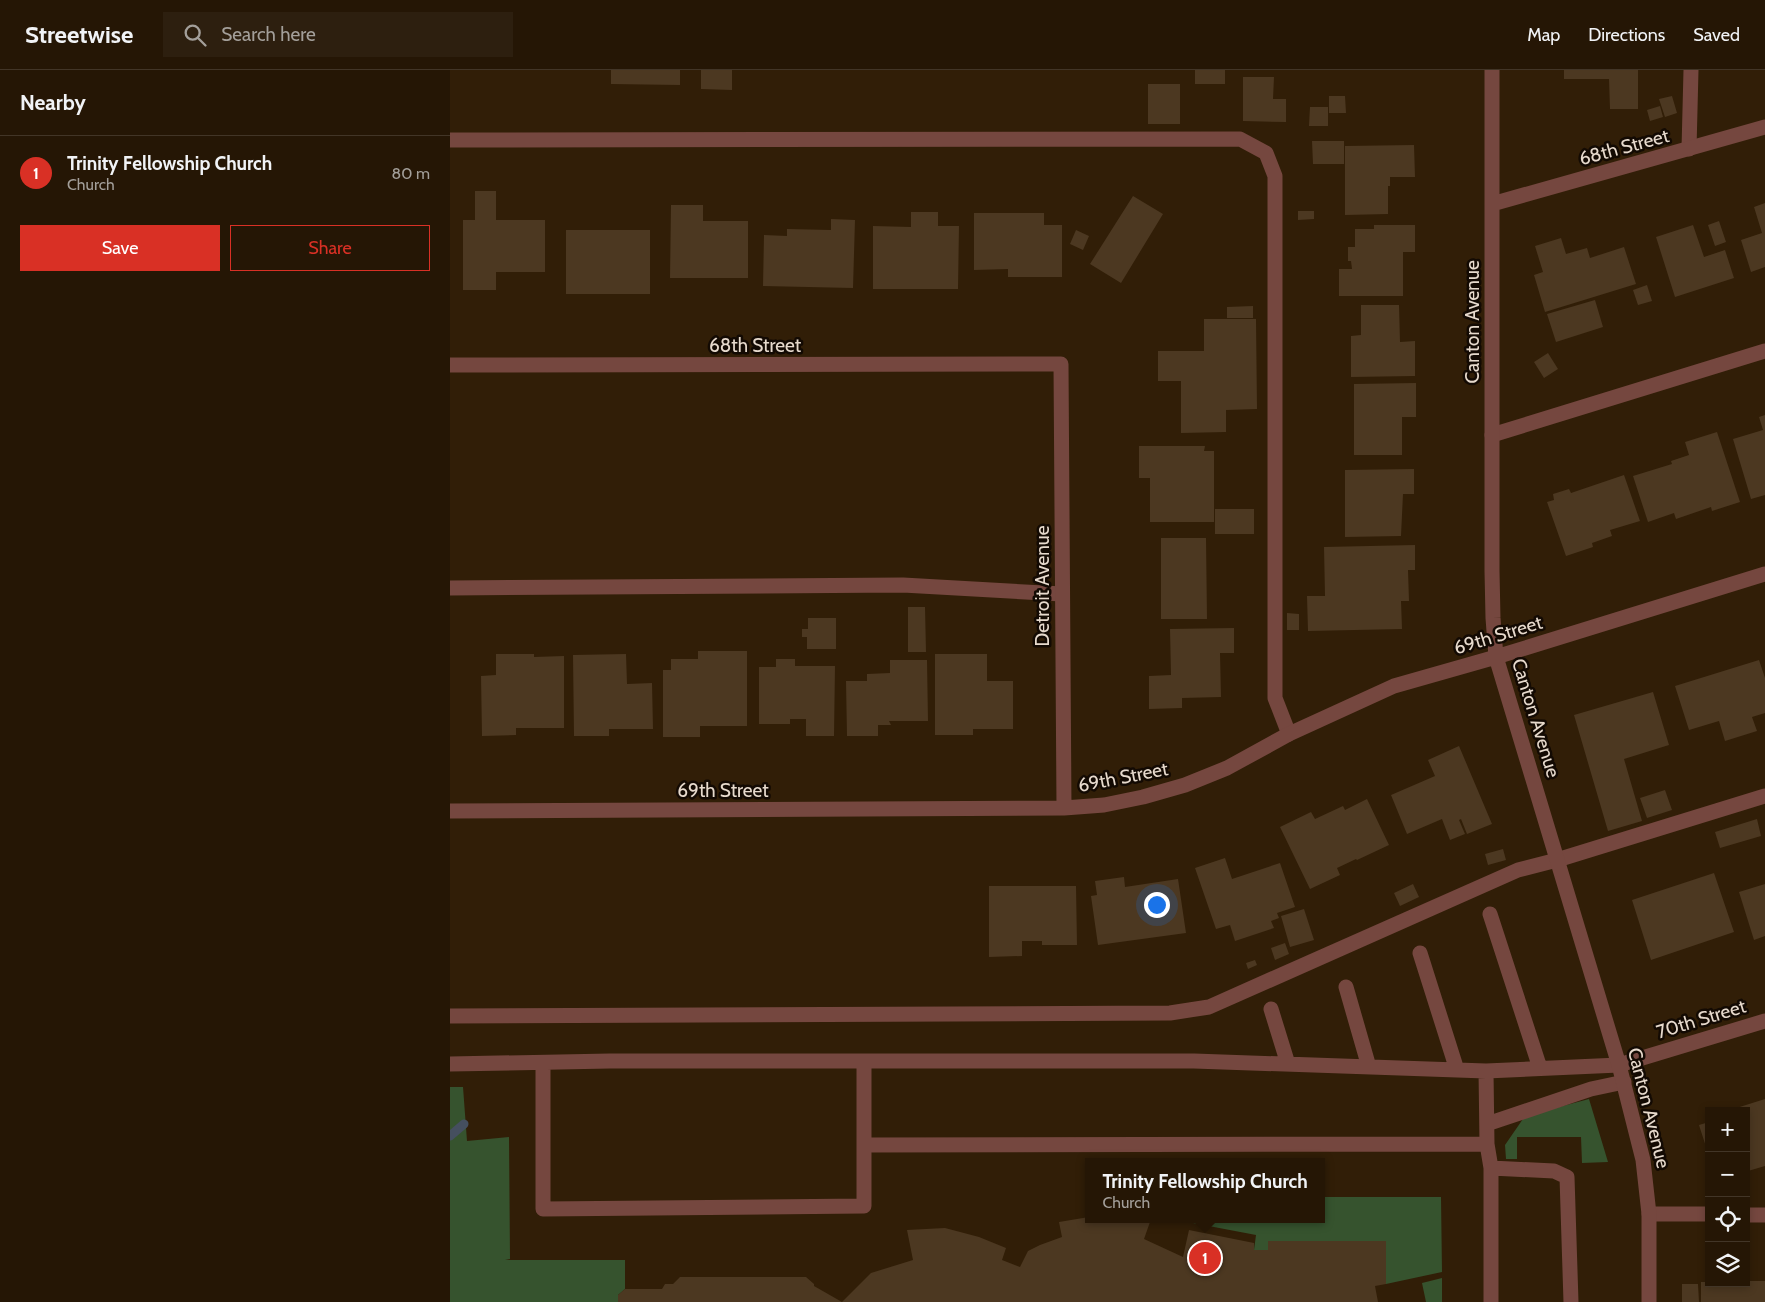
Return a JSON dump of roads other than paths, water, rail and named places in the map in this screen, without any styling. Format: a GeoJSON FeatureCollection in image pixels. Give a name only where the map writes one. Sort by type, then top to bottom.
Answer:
{"type":"FeatureCollection","features":[{"type":"Feature","properties":{"kind":"street","name":"Canton Avenue"},"geometry":{"type":"LineString","coordinates":[[1492,70],[1493,618],[1496,657],[1624,1082],[1643,1160],[1649,1214],[1649,1302]]}},
{"type":"Feature","properties":{"kind":"street"},"geometry":{"type":"LineString","coordinates":[[1689,149],[1691,70]]}},
{"type":"Feature","properties":{"kind":"street","name":"68th Street"},"geometry":{"type":"LineString","coordinates":[[1492,204],[1765,127]]}},
{"type":"Feature","properties":{"kind":"street"},"geometry":{"type":"LineString","coordinates":[[450,140],[1240,139],[1266,153],[1275,176],[1274,698],[1290,734]]}},
{"type":"Feature","properties":{"kind":"street"},"geometry":{"type":"LineString","coordinates":[[1492,435],[1765,351]]}},
{"type":"Feature","properties":{"kind":"street","name":"68th Street"},"geometry":{"type":"LineString","coordinates":[[450,365],[1061,364]]}},
{"type":"Feature","properties":{"kind":"street","name":"Detroit Avenue"},"geometry":{"type":"LineString","coordinates":[[1061,364],[1064,808]]}},
{"type":"Feature","properties":{"kind":"street","name":"69th Street"},"geometry":{"type":"LineString","coordinates":[[450,811],[1064,808],[1104,805],[1185,785],[1226,768],[1290,734],[1394,686],[1496,657],[1765,574]]}},
{"type":"Feature","properties":{"kind":"street"},"geometry":{"type":"LineString","coordinates":[[450,588],[903,585],[1062,594]]}},
{"type":"Feature","properties":{"kind":"street"},"geometry":{"type":"LineString","coordinates":[[450,1016],[1170,1013],[1209,1007],[1518,870],[1557,860],[1765,796]]}},
{"type":"Feature","properties":{"kind":"street"},"geometry":{"type":"LineString","coordinates":[[1490,914],[1540,1068]]}},
{"type":"Feature","properties":{"kind":"street"},"geometry":{"type":"LineString","coordinates":[[1420,953],[1457,1070]]}},
{"type":"Feature","properties":{"kind":"street"},"geometry":{"type":"LineString","coordinates":[[1346,987],[1369,1067]]}},
{"type":"Feature","properties":{"kind":"street"},"geometry":{"type":"LineString","coordinates":[[1271,1009],[1288,1064]]}},
{"type":"Feature","properties":{"kind":"street","name":"70th Street"},"geometry":{"type":"LineString","coordinates":[[450,1064],[610,1061],[1194,1061],[1486,1071],[1619,1065],[1765,1021]]}},
{"type":"Feature","properties":{"kind":"street"},"geometry":{"type":"LineString","coordinates":[[543,1063],[543,1209],[864,1206],[864,1062]]}},
{"type":"Feature","properties":{"kind":"street"},"geometry":{"type":"LineString","coordinates":[[1486,1071],[1487,1144],[1491,1168],[1491,1302]]}},
{"type":"Feature","properties":{"kind":"street"},"geometry":{"type":"LineString","coordinates":[[1487,1124],[1592,1089],[1624,1082]]}},
{"type":"Feature","properties":{"kind":"street"},"geometry":{"type":"LineString","coordinates":[[864,1146],[1487,1144]]}},
{"type":"Feature","properties":{"kind":"street"},"geometry":{"type":"LineString","coordinates":[[1491,1168],[1554,1171],[1568,1177],[1571,1302]]}},
{"type":"Feature","properties":{"kind":"street"},"geometry":{"type":"LineString","coordinates":[[1649,1214],[1705,1214]]}},
{"type":"Feature","properties":{"kind":"street"},"geometry":{"type":"LineString","coordinates":[[1750,1215],[1765,1215]]}},
{"type":"Feature","properties":{"kind":"waterway"},"geometry":{"type":"LineString","coordinates":[[450,1136],[464,1124]]}},
{"type":"Feature","properties":{"kind":"place","name":"Trinity Fellowship Church"},"geometry":{"type":"Point","coordinates":[1205,1258]}}]}
